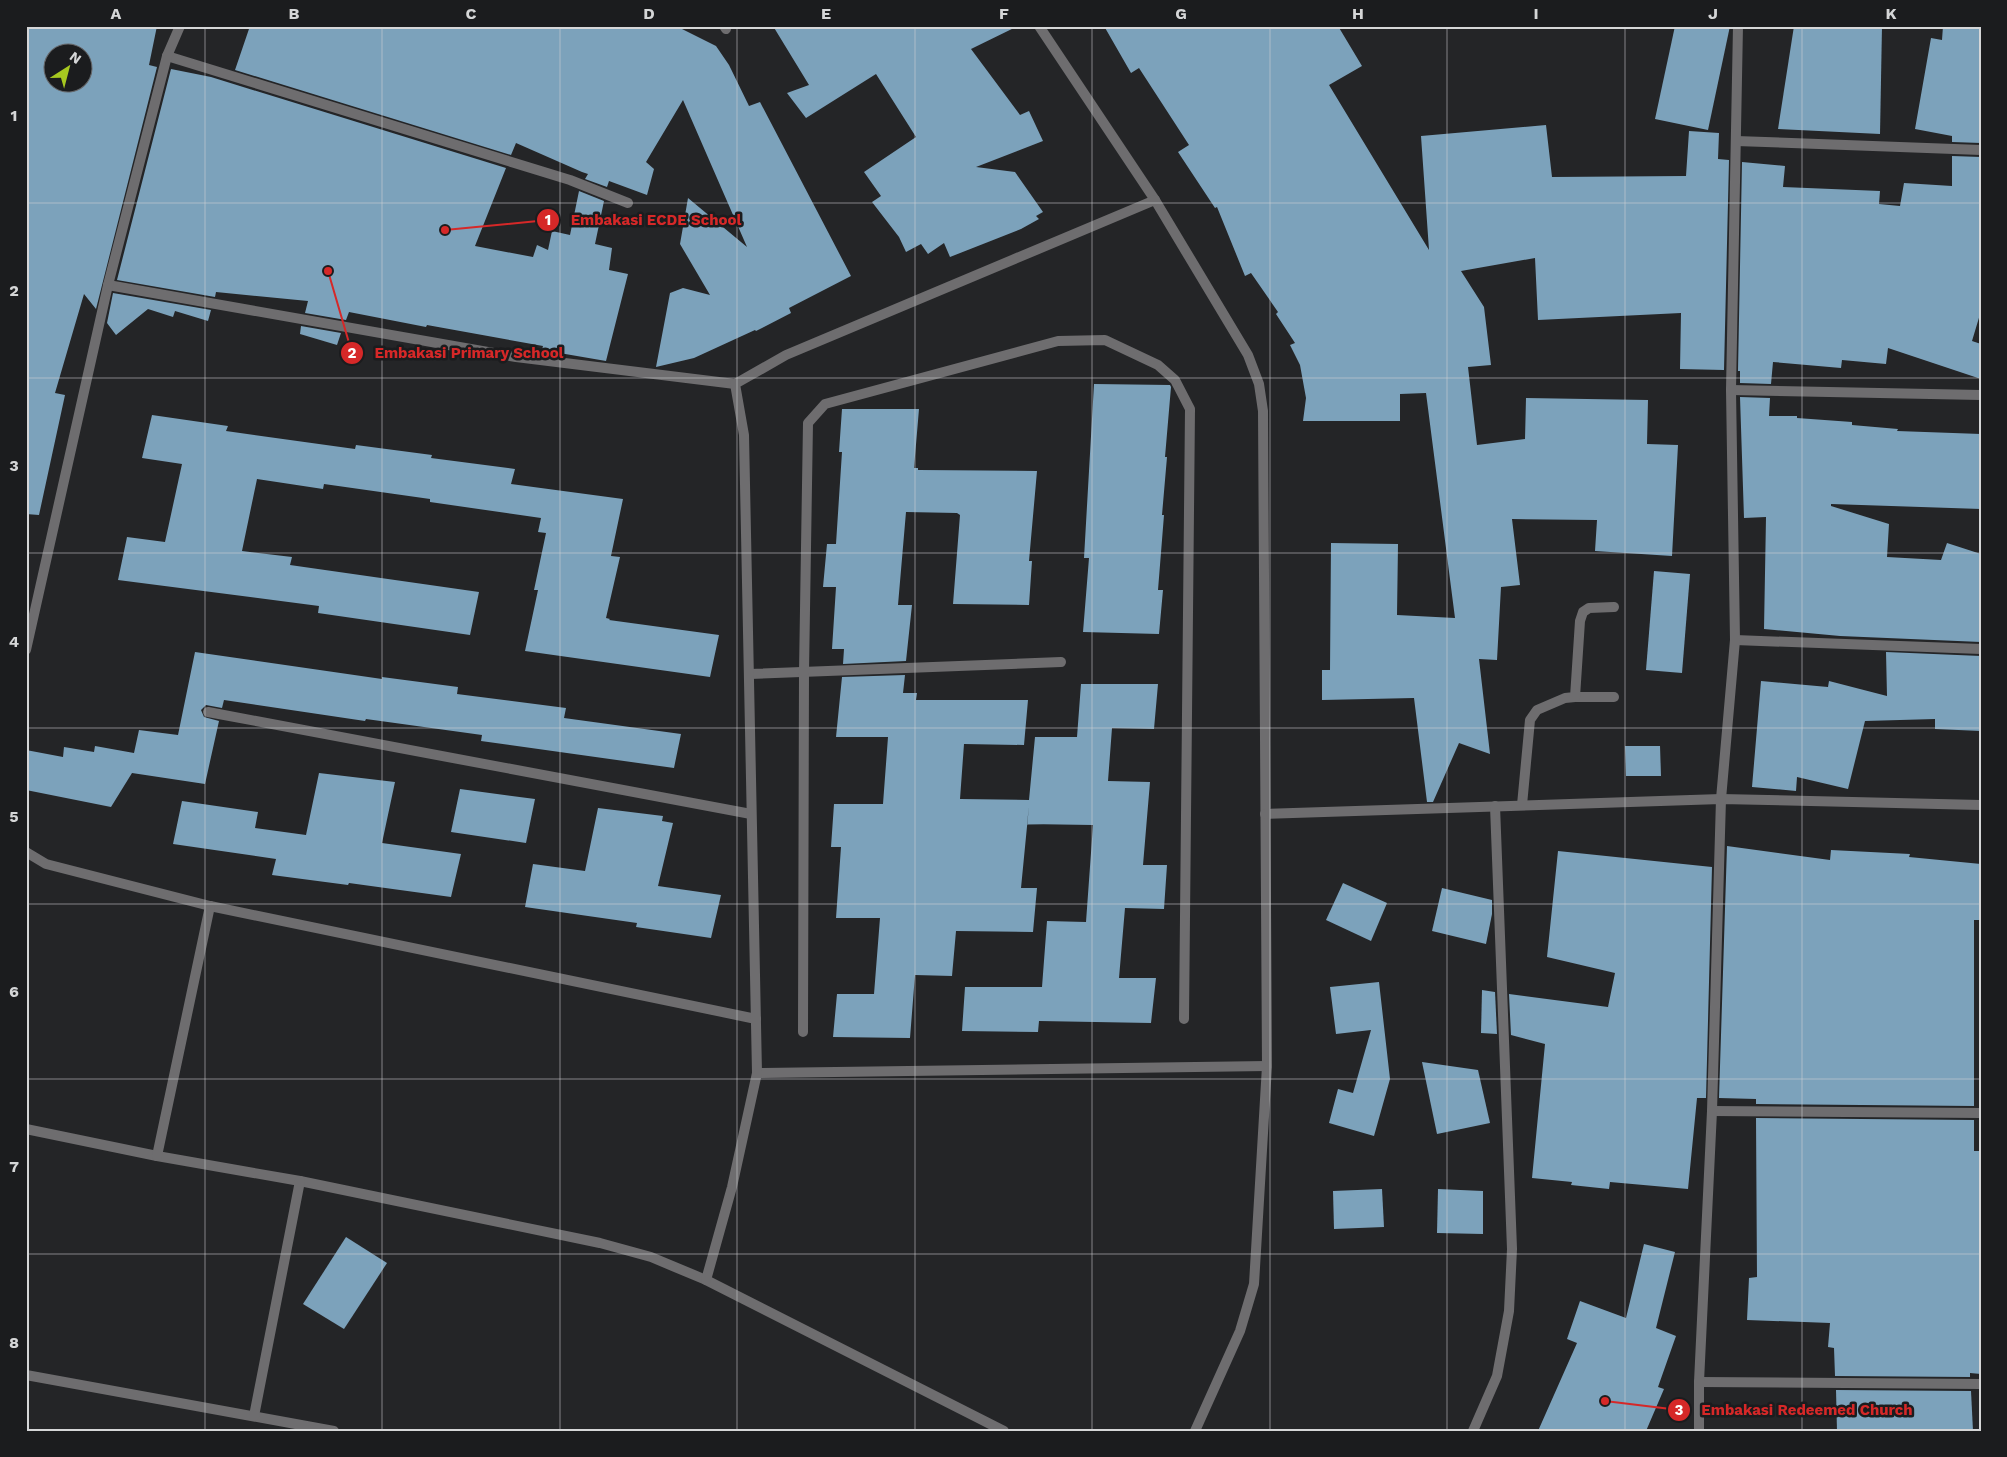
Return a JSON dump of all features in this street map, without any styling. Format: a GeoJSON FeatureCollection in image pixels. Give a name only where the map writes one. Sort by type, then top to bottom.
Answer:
{"type":"FeatureCollection","features":[{"type":"Feature","properties":{"kind":"street"},"geometry":{"type":"LineString","coordinates":[[26,650],[108,285],[167,56],[180,26]]}},
{"type":"Feature","properties":{"kind":"street"},"geometry":{"type":"LineString","coordinates":[[1039,26],[1155,200],[1248,355],[1259,384],[1263,411],[1267,1066],[1254,1284],[1240,1331],[1195,1431]]}},
{"type":"Feature","properties":{"kind":"street"},"geometry":{"type":"LineString","coordinates":[[1699,1431],[1699,1382],[1712,1112],[1721,799],[1735,640],[1731,390],[1738,26]]}},
{"type":"Feature","properties":{"kind":"street"},"geometry":{"type":"LineString","coordinates":[[167,56],[570,180],[628,203]]}},
{"type":"Feature","properties":{"kind":"street"},"geometry":{"type":"LineString","coordinates":[[1736,141],[1981,150]]}},
{"type":"Feature","properties":{"kind":"street"},"geometry":{"type":"LineString","coordinates":[[108,285],[516,357],[735,384],[786,356],[1155,200]]}},
{"type":"Feature","properties":{"kind":"street"},"geometry":{"type":"LineString","coordinates":[[804,1032],[804,672],[808,423],[825,404],[1058,341],[1105,340],[1158,365],[1175,380],[1190,409],[1184,1019]]}},
{"type":"Feature","properties":{"kind":"street"},"geometry":{"type":"LineString","coordinates":[[706,1280],[732,1187],[757,1073],[744,435],[735,384]]}},
{"type":"Feature","properties":{"kind":"street"},"geometry":{"type":"LineString","coordinates":[[1731,390],[1981,395]]}},
{"type":"Feature","properties":{"kind":"street"},"geometry":{"type":"LineString","coordinates":[[1575,697],[1580,621],[1583,612],[1589,608],[1614,607]]}},
{"type":"Feature","properties":{"kind":"street"},"geometry":{"type":"LineString","coordinates":[[1735,640],[1981,649]]}},
{"type":"Feature","properties":{"kind":"street"},"geometry":{"type":"LineString","coordinates":[[750,674],[1060,662]]}},
{"type":"Feature","properties":{"kind":"street"},"geometry":{"type":"LineString","coordinates":[[1522,805],[1530,720],[1537,710],[1564,698],[1614,697]]}},
{"type":"Feature","properties":{"kind":"street"},"geometry":{"type":"LineString","coordinates":[[208,712],[751,814]]}},
{"type":"Feature","properties":{"kind":"street"},"geometry":{"type":"LineString","coordinates":[[1264,814],[1721,799],[1981,805]]}},
{"type":"Feature","properties":{"kind":"street"},"geometry":{"type":"LineString","coordinates":[[1473,1431],[1497,1376],[1509,1311],[1512,1249],[1495,806]]}},
{"type":"Feature","properties":{"kind":"street"},"geometry":{"type":"LineString","coordinates":[[26,852],[46,864],[210,906],[756,1019]]}},
{"type":"Feature","properties":{"kind":"street"},"geometry":{"type":"LineString","coordinates":[[157,1156],[210,906]]}},
{"type":"Feature","properties":{"kind":"street"},"geometry":{"type":"LineString","coordinates":[[757,1073],[1267,1066]]}},
{"type":"Feature","properties":{"kind":"street"},"geometry":{"type":"LineString","coordinates":[[1712,1112],[1981,1113]]}},
{"type":"Feature","properties":{"kind":"street"},"geometry":{"type":"LineString","coordinates":[[26,1130],[157,1156],[300,1181],[600,1242],[651,1258],[706,1280],[1004,1431]]}},
{"type":"Feature","properties":{"kind":"street"},"geometry":{"type":"LineString","coordinates":[[254,1416],[300,1181]]}},
{"type":"Feature","properties":{"kind":"street"},"geometry":{"type":"LineString","coordinates":[[26,1375],[334,1431]]}},
{"type":"Feature","properties":{"kind":"street"},"geometry":{"type":"LineString","coordinates":[[1699,1382],[1981,1384]]}},
{"type":"Feature","properties":{"kind":"building"},"geometry":{"type":"Polygon","coordinates":[[[26,26],[157,26],[149,65],[157,67],[96,309],[84,294],[55,393],[65,395],[39,515],[26,514],[26,26]]]}},
{"type":"Feature","properties":{"kind":"building"},"geometry":{"type":"Polygon","coordinates":[[[250,26],[676,26],[716,46],[729,65],[749,106],[760,102],[851,276],[789,308],[791,313],[756,331],[694,358],[656,367],[670,293],[683,288],[710,295],[680,244],[688,198],[747,247],[683,100],[646,162],[654,169],[647,195],[609,181],[607,187],[585,179],[588,174],[516,143],[511,155],[235,70],[250,26]]]}},
{"type":"Feature","properties":{"kind":"building"},"geometry":{"type":"Polygon","coordinates":[[[773,26],[1018,26],[971,49],[1020,115],[1029,111],[1043,141],[976,167],[1015,172],[1043,212],[1036,216],[1039,219],[1021,229],[950,257],[944,243],[928,254],[921,244],[906,252],[899,237],[872,202],[881,196],[864,172],[916,137],[876,74],[806,118],[787,93],[809,85],[773,26]]]}},
{"type":"Feature","properties":{"kind":"building"},"geometry":{"type":"Polygon","coordinates":[[[1104,26],[1338,26],[1362,66],[1329,85],[1429,250],[1421,136],[1546,125],[1552,177],[1686,176],[1689,131],[1719,133],[1718,159],[1729,160],[1724,370],[1680,369],[1681,313],[1538,320],[1535,258],[1461,271],[1484,307],[1491,365],[1468,367],[1477,445],[1525,439],[1526,398],[1648,400],[1647,444],[1678,445],[1672,556],[1595,551],[1597,520],[1512,519],[1520,585],[1501,587],[1497,660],[1479,659],[1490,754],[1459,743],[1433,802],[1427,802],[1414,698],[1322,700],[1322,670],[1330,670],[1331,543],[1398,544],[1397,615],[1455,618],[1426,393],[1400,394],[1400,421],[1303,421],[1306,398],[1300,365],[1290,345],[1295,343],[1276,314],[1278,312],[1251,273],[1245,276],[1217,207],[1215,208],[1178,152],[1189,145],[1139,68],[1131,73],[1104,26]]]}},
{"type":"Feature","properties":{"kind":"building"},"geometry":{"type":"Polygon","coordinates":[[[1675,26],[1730,26],[1708,130],[1655,119],[1675,26]]]}},
{"type":"Feature","properties":{"kind":"building"},"geometry":{"type":"Polygon","coordinates":[[[1794,26],[1882,26],[1880,134],[1778,129],[1794,26]]]}},
{"type":"Feature","properties":{"kind":"building"},"geometry":{"type":"Polygon","coordinates":[[[1943,26],[1981,26],[1981,143],[1952,142],[1952,136],[1915,129],[1931,38],[1942,40],[1943,26]]]}},
{"type":"Feature","properties":{"kind":"building"},"geometry":{"type":"Polygon","coordinates":[[[171,69],[211,77],[506,168],[475,246],[533,257],[537,245],[548,250],[552,231],[570,235],[579,191],[604,201],[595,244],[612,248],[609,270],[628,274],[606,361],[542,350],[543,346],[349,312],[346,320],[305,313],[308,301],[216,292],[215,297],[117,280],[171,69]]]}},
{"type":"Feature","properties":{"kind":"building"},"geometry":{"type":"Polygon","coordinates":[[[1952,156],[1981,157],[1981,311],[1972,341],[1981,344],[1981,379],[1888,348],[1886,364],[1842,360],[1841,368],[1773,362],[1771,384],[1740,383],[1740,371],[1738,371],[1742,162],[1785,166],[1783,187],[1880,191],[1879,204],[1900,206],[1904,183],[1952,186],[1952,156]]]}},
{"type":"Feature","properties":{"kind":"building"},"geometry":{"type":"Polygon","coordinates":[[[113,293],[211,310],[208,321],[175,311],[173,317],[148,309],[116,335],[107,323],[113,293]]]}},
{"type":"Feature","properties":{"kind":"building"},"geometry":{"type":"Polygon","coordinates":[[[301,326],[341,333],[337,345],[300,334],[301,326]]]}},
{"type":"Feature","properties":{"kind":"building"},"geometry":{"type":"Polygon","coordinates":[[[1094,384],[1170,385],[1171,387],[1165,457],[1167,457],[1162,515],[1164,515],[1158,590],[1163,590],[1159,634],[1083,632],[1089,558],[1084,558],[1094,384]]]}},
{"type":"Feature","properties":{"kind":"building"},"geometry":{"type":"Polygon","coordinates":[[[1740,397],[1770,398],[1769,416],[1797,416],[1797,418],[1852,422],[1852,425],[1898,429],[1897,431],[1981,434],[1981,509],[1831,504],[1831,506],[1889,524],[1887,557],[1941,560],[1947,543],[1981,554],[1981,642],[1840,636],[1764,629],[1766,517],[1744,518],[1740,397]]]}},
{"type":"Feature","properties":{"kind":"building"},"geometry":{"type":"Polygon","coordinates":[[[842,409],[919,409],[914,468],[918,468],[918,470],[1037,471],[1029,561],[1032,561],[1029,605],[953,604],[960,515],[957,513],[906,512],[898,605],[912,605],[906,661],[843,664],[844,649],[832,649],[836,587],[823,587],[827,544],[836,544],[842,452],[839,452],[842,409]]]}},
{"type":"Feature","properties":{"kind":"building"},"geometry":{"type":"Polygon","coordinates":[[[152,415],[228,426],[226,431],[355,449],[356,445],[432,455],[431,458],[515,469],[511,484],[623,499],[611,556],[620,557],[606,618],[609,620],[719,635],[710,677],[525,651],[538,590],[534,590],[546,533],[538,532],[541,518],[430,502],[430,499],[324,484],[323,489],[257,479],[242,551],[292,557],[290,565],[479,592],[470,635],[318,613],[319,606],[118,580],[127,537],[165,542],[182,464],[142,458],[152,415]]]}},
{"type":"Feature","properties":{"kind":"building"},"geometry":{"type":"Polygon","coordinates":[[[1654,571],[1690,574],[1682,673],[1646,670],[1654,571]]]}},
{"type":"Feature","properties":{"kind":"building"},"geometry":{"type":"Polygon","coordinates":[[[195,652],[382,679],[382,677],[458,687],[457,694],[566,708],[564,718],[681,734],[674,768],[481,741],[482,735],[366,719],[365,721],[224,700],[222,708],[206,705],[201,710],[204,717],[219,721],[205,784],[132,773],[111,807],[26,790],[26,750],[63,757],[64,747],[94,752],[95,746],[134,753],[139,730],[178,735],[195,652]]]}},
{"type":"Feature","properties":{"kind":"building"},"geometry":{"type":"Polygon","coordinates":[[[1886,652],[1981,656],[1981,731],[1935,729],[1935,719],[1865,721],[1848,789],[1797,777],[1796,791],[1752,787],[1761,681],[1828,687],[1829,681],[1887,696],[1886,652]]]}},
{"type":"Feature","properties":{"kind":"building"},"geometry":{"type":"Polygon","coordinates":[[[905,675],[903,693],[917,693],[916,700],[1028,700],[1024,745],[964,744],[960,799],[1029,800],[1035,737],[1077,737],[1081,684],[1158,684],[1154,729],[1112,728],[1108,781],[1150,782],[1143,865],[1167,865],[1164,909],[1125,908],[1119,978],[1156,978],[1151,1023],[1039,1021],[1038,1032],[962,1031],[965,987],[1042,987],[1047,921],[1086,922],[1093,825],[1027,824],[1021,888],[1037,888],[1033,932],[956,931],[952,976],[915,975],[910,1038],[833,1037],[837,994],[874,994],[880,918],[836,918],[841,847],[831,847],[834,804],[883,804],[888,737],[836,737],[842,677],[905,675]]]}},
{"type":"Feature","properties":{"kind":"building"},"geometry":{"type":"Polygon","coordinates":[[[1625,746],[1660,746],[1661,776],[1626,776],[1625,746]]]}},
{"type":"Feature","properties":{"kind":"building"},"geometry":{"type":"Polygon","coordinates":[[[319,773],[395,782],[382,843],[461,854],[451,897],[272,875],[276,859],[173,844],[182,801],[258,812],[255,828],[306,835],[319,773]]]}},
{"type":"Feature","properties":{"kind":"building"},"geometry":{"type":"Polygon","coordinates":[[[460,789],[535,799],[526,843],[451,832],[460,789]]]}},
{"type":"Feature","properties":{"kind":"building"},"geometry":{"type":"Polygon","coordinates":[[[598,808],[663,816],[662,821],[673,823],[658,886],[721,895],[711,938],[636,927],[637,923],[525,907],[533,864],[585,871],[598,808]]]}},
{"type":"Feature","properties":{"kind":"building"},"geometry":{"type":"Polygon","coordinates":[[[1727,846],[1830,860],[1831,850],[1910,854],[1909,857],[1981,864],[1981,920],[1974,920],[1974,1106],[1756,1104],[1756,1099],[1719,1098],[1727,846]]]}},
{"type":"Feature","properties":{"kind":"building"},"geometry":{"type":"Polygon","coordinates":[[[1558,851],[1712,867],[1706,1098],[1697,1098],[1688,1189],[1610,1182],[1609,1189],[1571,1185],[1572,1182],[1532,1178],[1545,1044],[1511,1035],[1509,994],[1608,1007],[1615,973],[1547,957],[1558,851]]]}},
{"type":"Feature","properties":{"kind":"building"},"geometry":{"type":"Polygon","coordinates":[[[1343,883],[1387,903],[1371,941],[1326,920],[1343,883]]]}},
{"type":"Feature","properties":{"kind":"building"},"geometry":{"type":"Polygon","coordinates":[[[1442,888],[1492,900],[1492,914],[1486,944],[1432,931],[1442,888]]]}},
{"type":"Feature","properties":{"kind":"building"},"geometry":{"type":"Polygon","coordinates":[[[1379,982],[1390,1079],[1374,1136],[1329,1123],[1338,1089],[1353,1093],[1371,1030],[1336,1034],[1330,987],[1379,982]]]}},
{"type":"Feature","properties":{"kind":"building"},"geometry":{"type":"Polygon","coordinates":[[[1482,990],[1495,992],[1497,1034],[1481,1033],[1482,990]]]}},
{"type":"Feature","properties":{"kind":"building"},"geometry":{"type":"Polygon","coordinates":[[[1422,1062],[1478,1070],[1490,1123],[1437,1134],[1422,1062]]]}},
{"type":"Feature","properties":{"kind":"building"},"geometry":{"type":"Polygon","coordinates":[[[1756,1118],[1974,1120],[1974,1151],[1981,1151],[1981,1374],[1970,1373],[1970,1377],[1835,1376],[1834,1348],[1828,1347],[1830,1323],[1747,1320],[1749,1278],[1757,1277],[1756,1118]]]}},
{"type":"Feature","properties":{"kind":"building"},"geometry":{"type":"Polygon","coordinates":[[[1382,1189],[1384,1227],[1334,1229],[1333,1191],[1382,1189]]]}},
{"type":"Feature","properties":{"kind":"building"},"geometry":{"type":"Polygon","coordinates":[[[1438,1189],[1483,1191],[1483,1234],[1437,1233],[1438,1189]]]}},
{"type":"Feature","properties":{"kind":"building"},"geometry":{"type":"Polygon","coordinates":[[[346,1237],[387,1263],[344,1329],[303,1304],[346,1237]]]}},
{"type":"Feature","properties":{"kind":"building"},"geometry":{"type":"Polygon","coordinates":[[[1644,1244],[1675,1252],[1656,1328],[1676,1336],[1658,1387],[1664,1389],[1646,1431],[1538,1431],[1577,1343],[1567,1339],[1580,1301],[1626,1318],[1644,1244]]]}},
{"type":"Feature","properties":{"kind":"building"},"geometry":{"type":"Polygon","coordinates":[[[1836,1390],[1971,1391],[1973,1431],[1837,1431],[1836,1390]]]}},
{"type":"Feature","properties":{"kind":"place","name":"Embakasi ECDE School"},"geometry":{"type":"Point","coordinates":[445,230]}},
{"type":"Feature","properties":{"kind":"place","name":"Embakasi Primary School"},"geometry":{"type":"Point","coordinates":[328,271]}},
{"type":"Feature","properties":{"kind":"place","name":"Embakasi Redeemed Church"},"geometry":{"type":"Point","coordinates":[1605,1401]}}]}
